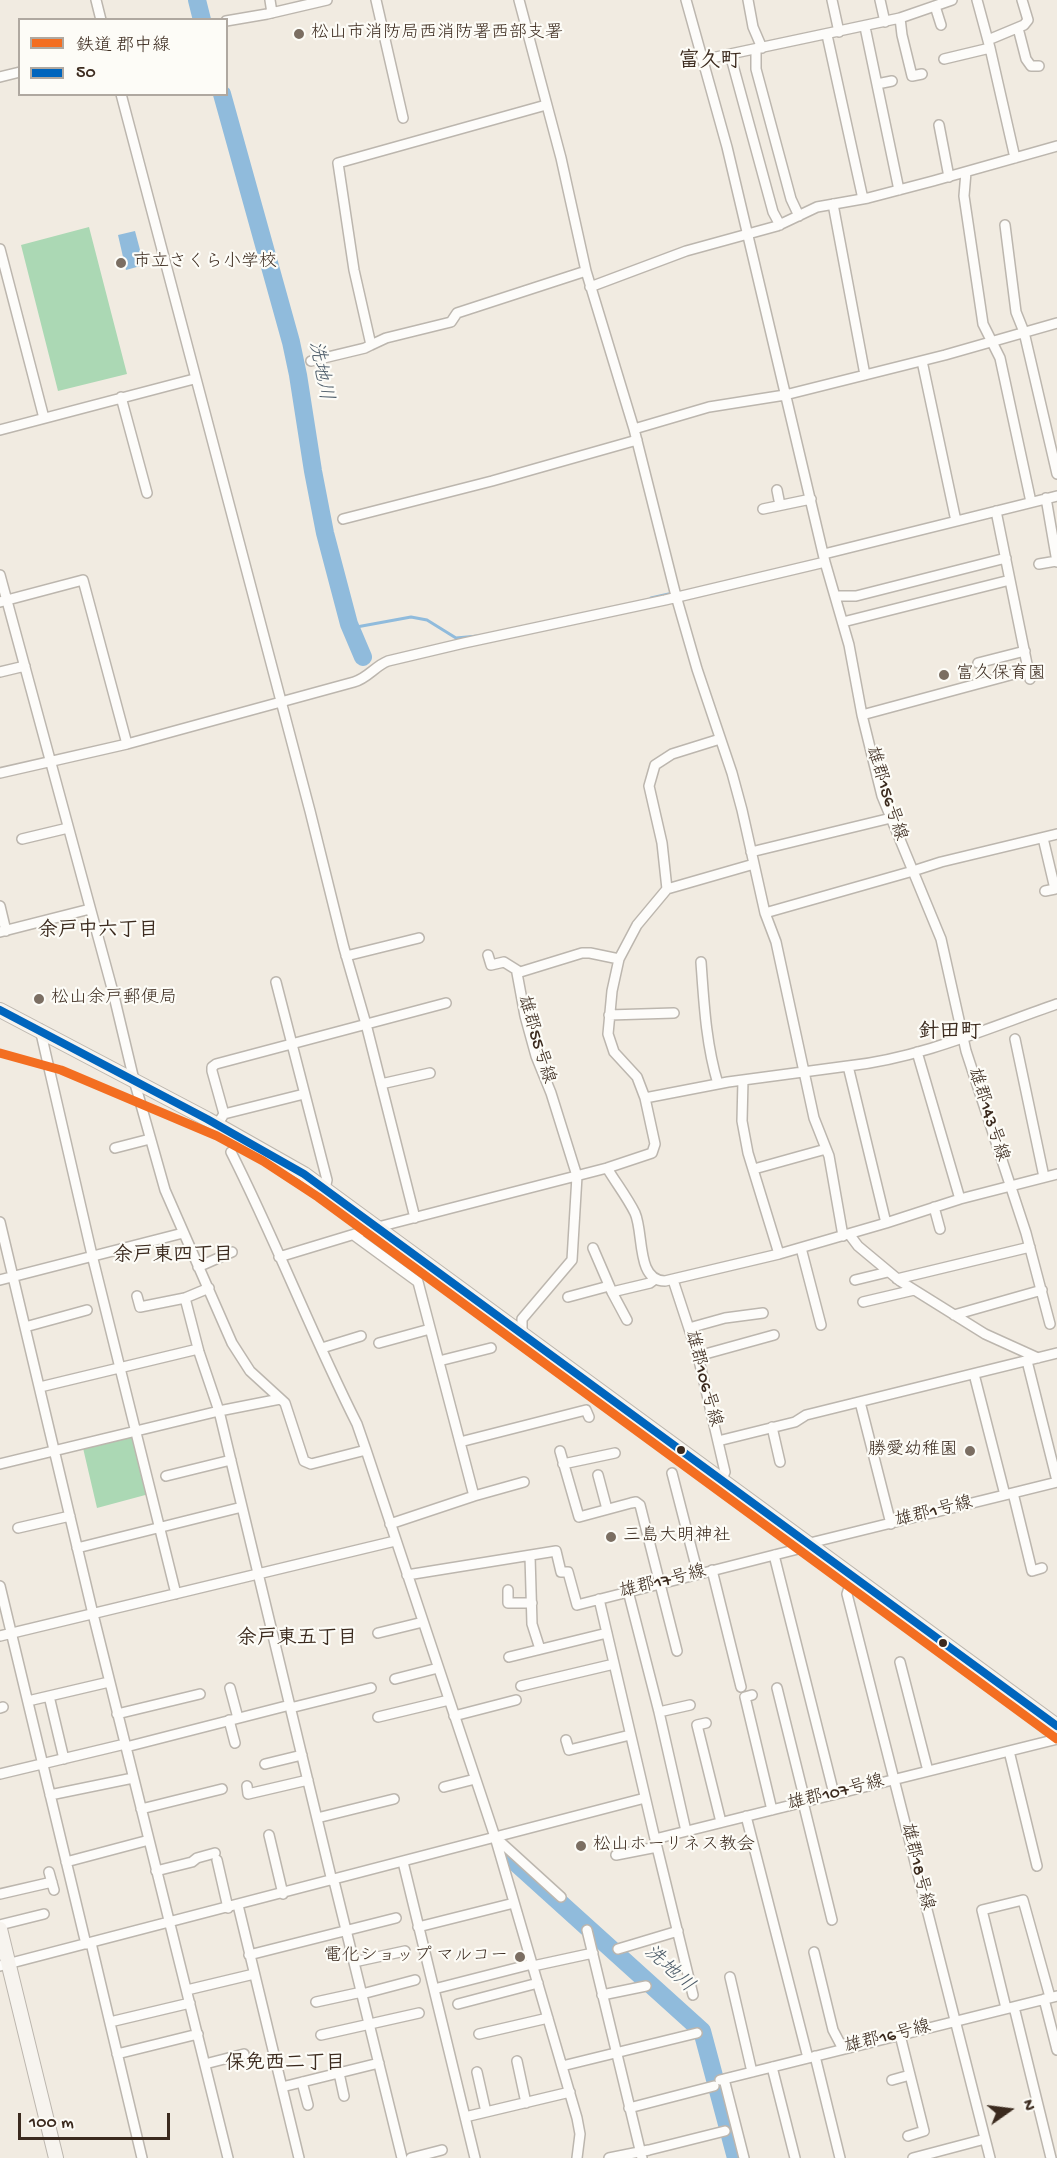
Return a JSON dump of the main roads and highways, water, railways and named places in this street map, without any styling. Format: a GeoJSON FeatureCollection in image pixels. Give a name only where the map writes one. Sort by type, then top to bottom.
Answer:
{"type":"FeatureCollection","features":[{"type":"Feature","properties":{"kind":"main road"},"geometry":{"type":"LineString","coordinates":[[0,1010],[134,1080],[221,1120],[304,1174],[1057,1726]]}},
{"type":"Feature","properties":{"kind":"main road"},"geometry":{"type":"LineString","coordinates":[[0,1927],[4,1965],[56,2158]]}},
{"type":"Feature","properties":{"kind":"water"},"geometry":{"type":"Polygon","coordinates":[[[135,231],[144,265],[126,270],[118,235],[135,231]]]}},
{"type":"Feature","properties":{"kind":"waterway","name":"洗地川"},"geometry":{"type":"LineString","coordinates":[[197,0],[202,18]]}},
{"type":"Feature","properties":{"kind":"waterway","name":"洗地川"},"geometry":{"type":"LineString","coordinates":[[223,96],[291,342],[325,533],[349,624],[363,657]]}},
{"type":"Feature","properties":{"kind":"waterway"},"geometry":{"type":"LineString","coordinates":[[651,598],[673,593]]}},
{"type":"Feature","properties":{"kind":"waterway"},"geometry":{"type":"LineString","coordinates":[[351,628],[411,617],[427,620],[456,638],[478,636]]}},
{"type":"Feature","properties":{"kind":"waterway","name":"洗地川"},"geometry":{"type":"LineString","coordinates":[[506,1854],[702,2031],[736,2158]]}},
{"type":"Feature","properties":{"kind":"rail line","name":"郡中線"},"geometry":{"type":"LineString","coordinates":[[0,1053],[61,1070],[217,1136],[263,1161],[318,1197],[1057,1739]]}},
{"type":"Feature","properties":{"kind":"place","name":"松山市消防局西消防署西部支署"},"geometry":{"type":"Point","coordinates":[299,34]}},
{"type":"Feature","properties":{"kind":"place","name":"市立さくら小学校"},"geometry":{"type":"Point","coordinates":[121,263]}},
{"type":"Feature","properties":{"kind":"place","name":"富久保育園"},"geometry":{"type":"Point","coordinates":[944,675]}},
{"type":"Feature","properties":{"kind":"place","name":"松山余戸郵便局"},"geometry":{"type":"Point","coordinates":[39,999]}},
{"type":"Feature","properties":{"kind":"place","name":"勝愛幼稚園"},"geometry":{"type":"Point","coordinates":[970,1451]}},
{"type":"Feature","properties":{"kind":"place","name":"三島大明神社"},"geometry":{"type":"Point","coordinates":[611,1537]}},
{"type":"Feature","properties":{"kind":"place","name":"松山ホーリネス教会"},"geometry":{"type":"Point","coordinates":[581,1846]}},
{"type":"Feature","properties":{"kind":"place","name":"電化ショップ マルコー"},"geometry":{"type":"Point","coordinates":[520,1957]}},
{"type":"Feature","properties":{"kind":"district","name":"富久町"},"geometry":{"type":"Point","coordinates":[710,63]}},
{"type":"Feature","properties":{"kind":"district","name":"余戸中六丁目"},"geometry":{"type":"Point","coordinates":[98,932]}},
{"type":"Feature","properties":{"kind":"district","name":"針田町"},"geometry":{"type":"Point","coordinates":[950,1034]}},
{"type":"Feature","properties":{"kind":"district","name":"余戸東四丁目"},"geometry":{"type":"Point","coordinates":[173,1257]}},
{"type":"Feature","properties":{"kind":"district","name":"余戸東五丁目"},"geometry":{"type":"Point","coordinates":[297,1640]}},
{"type":"Feature","properties":{"kind":"district","name":"保免西二丁目"},"geometry":{"type":"Point","coordinates":[285,2065]}}]}
